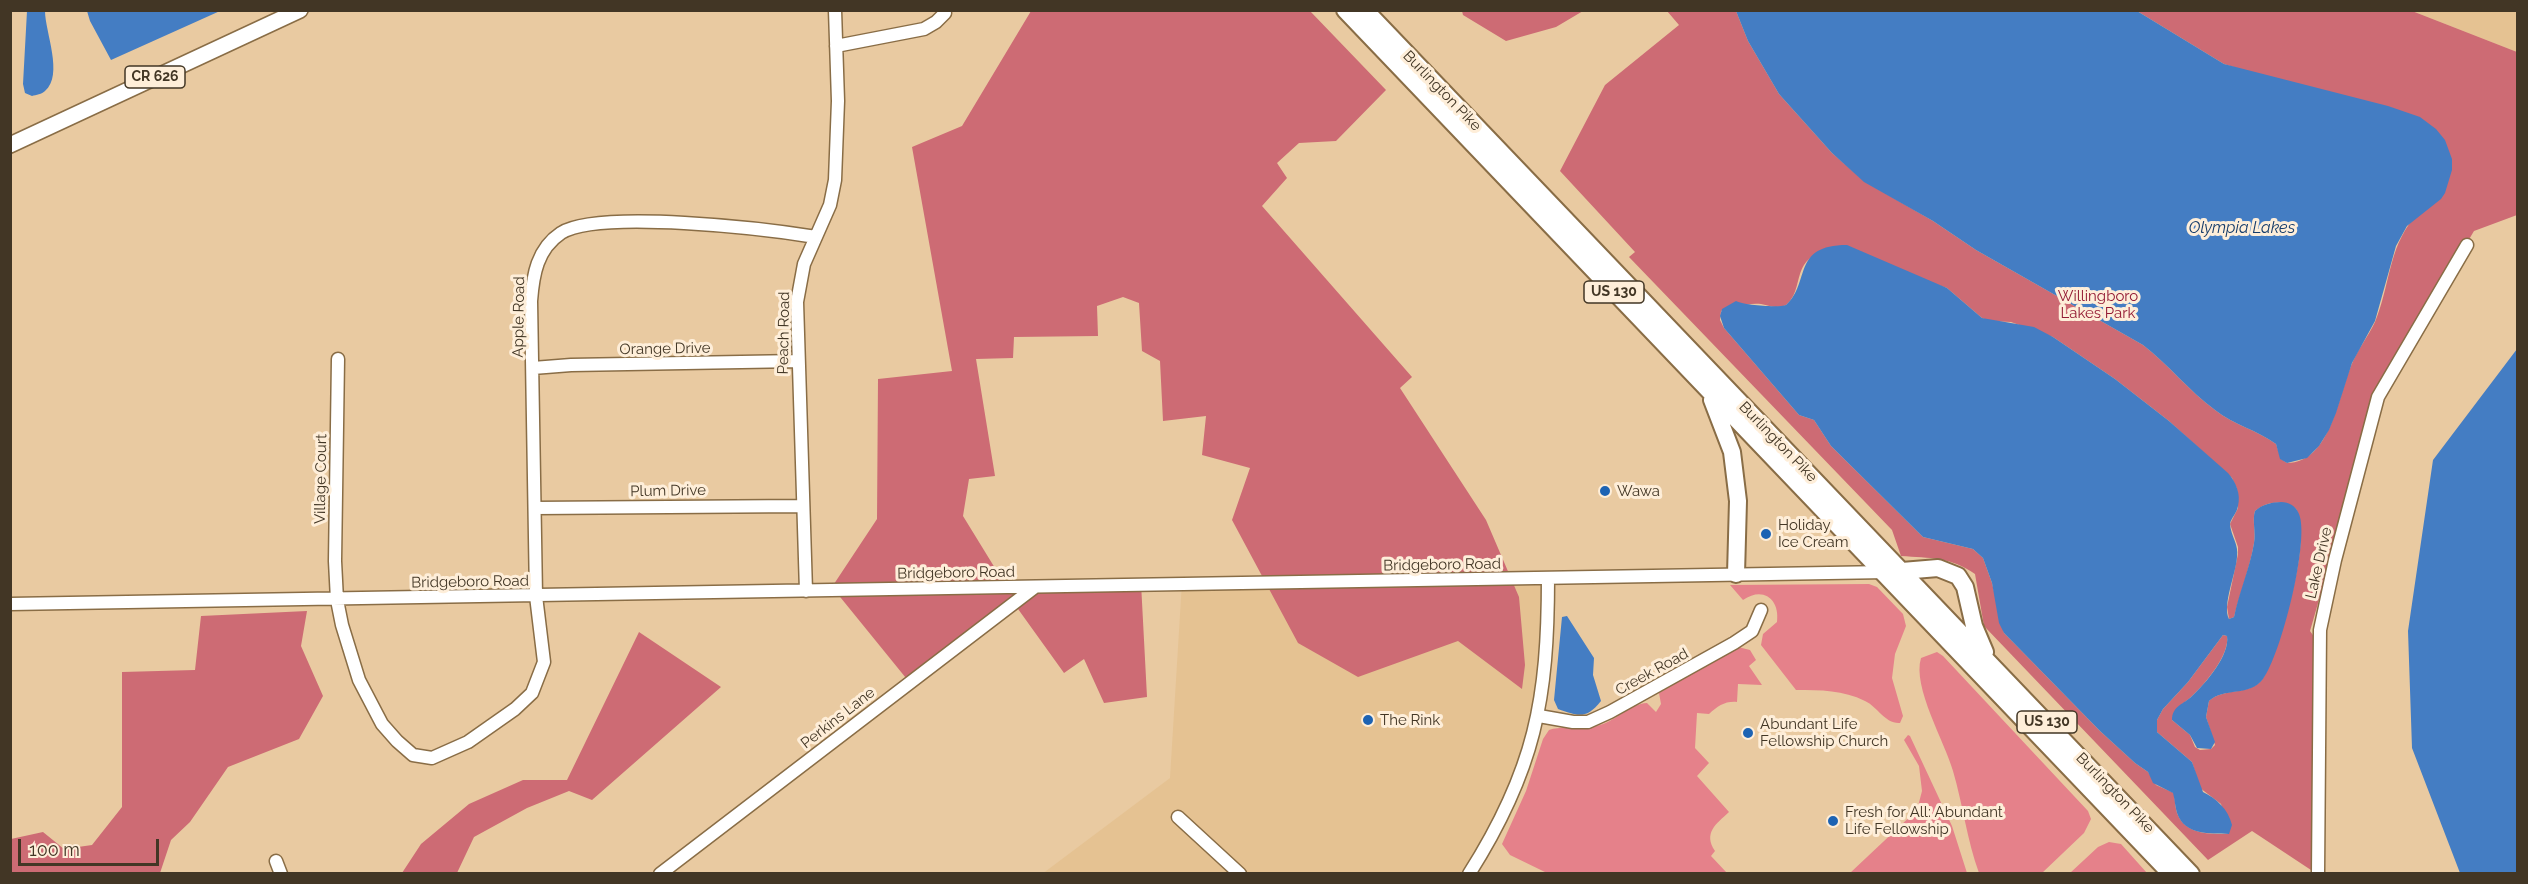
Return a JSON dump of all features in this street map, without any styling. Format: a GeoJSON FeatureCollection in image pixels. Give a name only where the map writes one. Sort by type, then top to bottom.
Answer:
{"type":"FeatureCollection","features":[{"type":"Feature","properties":{"kind":"highway","name":"Burlington Pike"},"geometry":{"type":"LineString","coordinates":[[1345,10],[2171,873]]}},
{"type":"Feature","properties":{"kind":"highway","name":"Burlington Pike"},"geometry":{"type":"LineString","coordinates":[[1365,10],[2191,873]]}},
{"type":"Feature","properties":{"kind":"highway"},"geometry":{"type":"LineString","coordinates":[[1708,390],[1728,435],[1732,452],[1738,501],[1736,574]]}},
{"type":"Feature","properties":{"kind":"highway"},"geometry":{"type":"LineString","coordinates":[[1902,571],[1938,567],[1958,576],[1965,587],[1974,626],[1990,664]]}},
{"type":"Feature","properties":{"kind":"main road","name":"CR 626"},"geometry":{"type":"LineString","coordinates":[[10,145],[300,10]]}},
{"type":"Feature","properties":{"kind":"street","name":"Peach Road"},"geometry":{"type":"LineString","coordinates":[[806,591],[798,361],[798,294],[804,264],[830,205],[835,180],[836,10]]}},
{"type":"Feature","properties":{"kind":"street"},"geometry":{"type":"LineString","coordinates":[[836,46],[924,29],[945,13]]}},
{"type":"Feature","properties":{"kind":"street","name":"Apple Road"},"geometry":{"type":"LineString","coordinates":[[536,596],[532,296],[536,267],[545,248],[561,233],[571,229],[605,224],[664,223],[777,231],[816,237]]}},
{"type":"Feature","properties":{"kind":"street","name":"Lake Drive"},"geometry":{"type":"LineString","coordinates":[[2318,873],[2322,615],[2378,397],[2467,245]]}},
{"type":"Feature","properties":{"kind":"street","name":"Village Court"},"geometry":{"type":"LineString","coordinates":[[338,359],[337,600],[347,649],[369,702],[382,724],[413,756],[432,758],[457,748],[506,717],[532,693],[544,662],[536,596]]}},
{"type":"Feature","properties":{"kind":"street","name":"Orange Drive"},"geometry":{"type":"LineString","coordinates":[[533,368],[562,365],[798,361]]}},
{"type":"Feature","properties":{"kind":"street","name":"Plum Drive"},"geometry":{"type":"LineString","coordinates":[[535,508],[802,506]]}},
{"type":"Feature","properties":{"kind":"street","name":"Bridgeboro Road"},"geometry":{"type":"LineString","coordinates":[[10,604],[1902,571]]}},
{"type":"Feature","properties":{"kind":"street"},"geometry":{"type":"LineString","coordinates":[[1469,873],[1509,804],[1526,763],[1539,716],[1548,647],[1548,578]]}},
{"type":"Feature","properties":{"kind":"street","name":"Perkins Lane"},"geometry":{"type":"LineString","coordinates":[[660,873],[1035,587]]}},
{"type":"Feature","properties":{"kind":"street","name":"Creek Road"},"geometry":{"type":"LineString","coordinates":[[1539,716],[1573,722],[1588,722],[1610,712],[1734,644],[1752,631],[1761,610]]}},
{"type":"Feature","properties":{"kind":"street"},"geometry":{"type":"LineString","coordinates":[[1178,817],[1240,873]]}},
{"type":"Feature","properties":{"kind":"street"},"geometry":{"type":"LineString","coordinates":[[276,861],[281,873]]}},
{"type":"Feature","properties":{"kind":"shaded area"},"geometry":{"type":"Polygon","coordinates":[[[1462,10],[1583,11],[1556,27],[1506,41],[1463,15],[1462,10]]]}},
{"type":"Feature","properties":{"kind":"shaded area"},"geometry":{"type":"Polygon","coordinates":[[[1031,11],[1310,11],[1386,90],[1336,141],[1299,143],[1277,163],[1287,178],[1262,206],[1412,377],[1400,388],[1486,520],[1519,597],[1525,665],[1522,689],[1458,641],[1358,677],[1298,643],[1232,520],[1250,468],[1202,455],[1206,416],[1163,421],[1160,361],[1142,351],[1139,303],[1123,297],[1097,306],[1098,336],[1014,337],[1013,358],[976,359],[995,476],[969,479],[963,516],[1006,586],[1141,583],[1147,697],[1104,703],[1084,659],[1064,673],[1013,602],[910,683],[832,587],[877,519],[878,379],[952,371],[912,147],[962,126],[1031,11]]]}},
{"type":"Feature","properties":{"kind":"shaded area"},"geometry":{"type":"Polygon","coordinates":[[[1667,11],[1736,11],[1748,41],[1779,94],[1832,153],[1864,181],[1933,221],[1976,250],[2143,345],[2215,410],[2276,444],[2281,459],[2287,463],[2302,460],[2323,440],[2353,360],[2375,322],[2399,243],[2413,219],[2246,71],[2224,64],[2137,11],[2412,11],[2517,52],[2517,215],[2474,231],[2380,388],[2310,631],[2315,638],[2311,870],[2252,831],[2208,860],[1984,626],[1975,574],[1949,561],[1901,556],[1892,530],[1629,257],[1635,252],[1560,171],[1605,85],[1679,25],[1667,11]],[[1828,248],[1806,262],[1793,296],[1786,305],[1776,307],[1736,302],[1721,311],[1720,320],[1724,328],[1799,415],[1814,420],[1831,446],[1923,537],[1973,549],[1983,558],[1992,583],[2004,633],[2100,731],[2148,772],[2156,785],[2174,793],[2177,813],[2186,826],[2199,832],[2229,834],[2221,804],[2200,788],[2192,762],[2157,732],[2157,720],[2163,709],[2188,682],[2223,635],[2227,636],[2227,643],[2216,668],[2204,684],[2177,709],[2172,720],[2190,735],[2195,747],[2200,750],[2211,749],[2215,745],[2206,717],[2209,701],[2221,694],[2248,689],[2262,680],[2289,605],[2299,561],[2300,523],[2296,509],[2286,504],[2270,503],[2255,511],[2250,562],[2234,617],[2229,619],[2227,607],[2238,554],[2238,547],[2230,524],[2238,508],[2237,489],[2232,478],[2169,421],[2115,379],[2053,337],[2011,322],[1990,321],[1982,318],[1947,288],[1828,248]]]}},
{"type":"Feature","properties":{"kind":"shaded area"},"geometry":{"type":"Polygon","coordinates":[[[2412,11],[2517,11],[2517,52],[2412,11]]]}},
{"type":"Feature","properties":{"kind":"shaded area"},"geometry":{"type":"Polygon","coordinates":[[[1548,578],[1532,742],[1469,873],[1042,874],[1170,778],[1182,582],[1548,578]]]}},
{"type":"Feature","properties":{"kind":"shaded area"},"geometry":{"type":"Polygon","coordinates":[[[1869,584],[1877,587],[1903,614],[1906,626],[1895,654],[1892,678],[1903,716],[1900,723],[1890,721],[1870,704],[1857,697],[1823,691],[1796,690],[1761,645],[1763,634],[1777,622],[1776,607],[1773,601],[1769,597],[1757,594],[1743,600],[1730,585],[1869,584]]]}},
{"type":"Feature","properties":{"kind":"shaded area"},"geometry":{"type":"Polygon","coordinates":[[[307,611],[301,646],[323,696],[299,739],[228,767],[190,822],[171,840],[160,873],[11,873],[11,839],[43,832],[64,849],[92,845],[122,807],[122,672],[195,670],[201,616],[307,611]]]}},
{"type":"Feature","properties":{"kind":"shaded area"},"geometry":{"type":"Polygon","coordinates":[[[639,632],[721,687],[592,800],[569,791],[527,808],[474,837],[457,873],[402,873],[421,844],[469,804],[523,780],[567,780],[639,632]]]}},
{"type":"Feature","properties":{"kind":"shaded area"},"geometry":{"type":"Polygon","coordinates":[[[1738,647],[1750,650],[1756,660],[1749,666],[1762,685],[1738,684],[1737,702],[1722,705],[1709,714],[1697,713],[1695,748],[1709,763],[1697,776],[1729,812],[1713,829],[1710,839],[1715,851],[1711,856],[1727,873],[1547,873],[1510,855],[1502,844],[1526,791],[1543,739],[1549,730],[1594,727],[1641,704],[1647,703],[1656,712],[1661,704],[1659,693],[1738,647]]]}},
{"type":"Feature","properties":{"kind":"shaded area"},"geometry":{"type":"Polygon","coordinates":[[[1937,652],[2088,811],[2091,819],[2084,833],[2042,873],[1979,873],[1953,771],[1921,684],[1919,670],[1921,658],[1937,652]]]}},
{"type":"Feature","properties":{"kind":"shaded area"},"geometry":{"type":"Polygon","coordinates":[[[1908,735],[1952,826],[1967,873],[1850,873],[1917,810],[1922,791],[1919,766],[1904,740],[1908,735]]]}},
{"type":"Feature","properties":{"kind":"shaded area"},"geometry":{"type":"Polygon","coordinates":[[[2109,842],[2121,844],[2147,873],[2070,873],[2098,847],[2109,842]]]}},
{"type":"Feature","properties":{"kind":"water"},"geometry":{"type":"Polygon","coordinates":[[[87,10],[220,11],[111,60],[90,21],[87,10]]]}},
{"type":"Feature","properties":{"kind":"water"},"geometry":{"type":"Polygon","coordinates":[[[27,11],[45,11],[53,64],[50,84],[44,92],[32,96],[25,93],[23,84],[27,11]]]}},
{"type":"Feature","properties":{"kind":"water","name":"Olympia Lakes"},"geometry":{"type":"Polygon","coordinates":[[[1736,11],[2137,11],[2224,64],[2388,106],[2420,117],[2436,129],[2445,140],[2452,159],[2452,170],[2441,199],[2407,226],[2396,246],[2375,321],[2352,363],[2329,430],[2319,446],[2307,458],[2287,463],[2280,459],[2276,444],[2215,410],[2143,345],[1976,250],[1933,221],[1864,182],[1832,153],[1779,94],[1748,41],[1736,11]]]}},
{"type":"Feature","properties":{"kind":"water"},"geometry":{"type":"Polygon","coordinates":[[[1847,245],[1947,288],[1982,318],[2034,327],[2053,337],[2115,379],[2169,421],[2228,473],[2239,497],[2237,509],[2230,524],[2237,552],[2227,606],[2229,619],[2234,617],[2252,552],[2255,511],[2267,504],[2281,502],[2292,505],[2298,511],[2301,547],[2292,597],[2278,647],[2263,679],[2251,688],[2222,694],[2209,701],[2206,717],[2215,742],[2211,749],[2197,748],[2190,735],[2172,720],[2173,715],[2176,708],[2198,690],[2221,660],[2227,644],[2227,636],[2223,635],[2188,682],[2163,709],[2157,720],[2157,732],[2192,762],[2203,792],[2225,809],[2232,825],[2229,834],[2199,832],[2186,826],[2177,813],[2173,793],[2153,783],[2148,772],[2100,731],[2004,633],[1999,623],[1992,583],[1983,558],[1973,549],[1923,537],[1831,446],[1814,420],[1799,415],[1724,328],[1720,316],[1722,309],[1736,301],[1761,306],[1786,305],[1794,296],[1810,258],[1817,251],[1847,245]]]}},
{"type":"Feature","properties":{"kind":"water"},"geometry":{"type":"Polygon","coordinates":[[[2517,349],[2517,873],[2460,873],[2412,748],[2408,631],[2433,460],[2517,349]]]}},
{"type":"Feature","properties":{"kind":"water"},"geometry":{"type":"Polygon","coordinates":[[[1567,616],[1594,658],[1593,675],[1601,701],[1591,711],[1581,715],[1558,709],[1554,700],[1562,617],[1567,616]]]}},
{"type":"Feature","properties":{"kind":"place","name":"Wawa"},"geometry":{"type":"Point","coordinates":[1605,491]}},
{"type":"Feature","properties":{"kind":"place","name":"Holiday Ice Cream"},"geometry":{"type":"Point","coordinates":[1766,534]}},
{"type":"Feature","properties":{"kind":"place","name":"The Rink"},"geometry":{"type":"Point","coordinates":[1368,720]}},
{"type":"Feature","properties":{"kind":"place","name":"Abundant Life Fellowship Church"},"geometry":{"type":"Point","coordinates":[1748,733]}},
{"type":"Feature","properties":{"kind":"place","name":"Fresh for All: Abundant Life Fellowship"},"geometry":{"type":"Point","coordinates":[1833,821]}},
{"type":"Feature","properties":{"kind":"park label","name":"Willingboro Lakes Park"},"geometry":{"type":"Point","coordinates":[2098,304]}}]}
